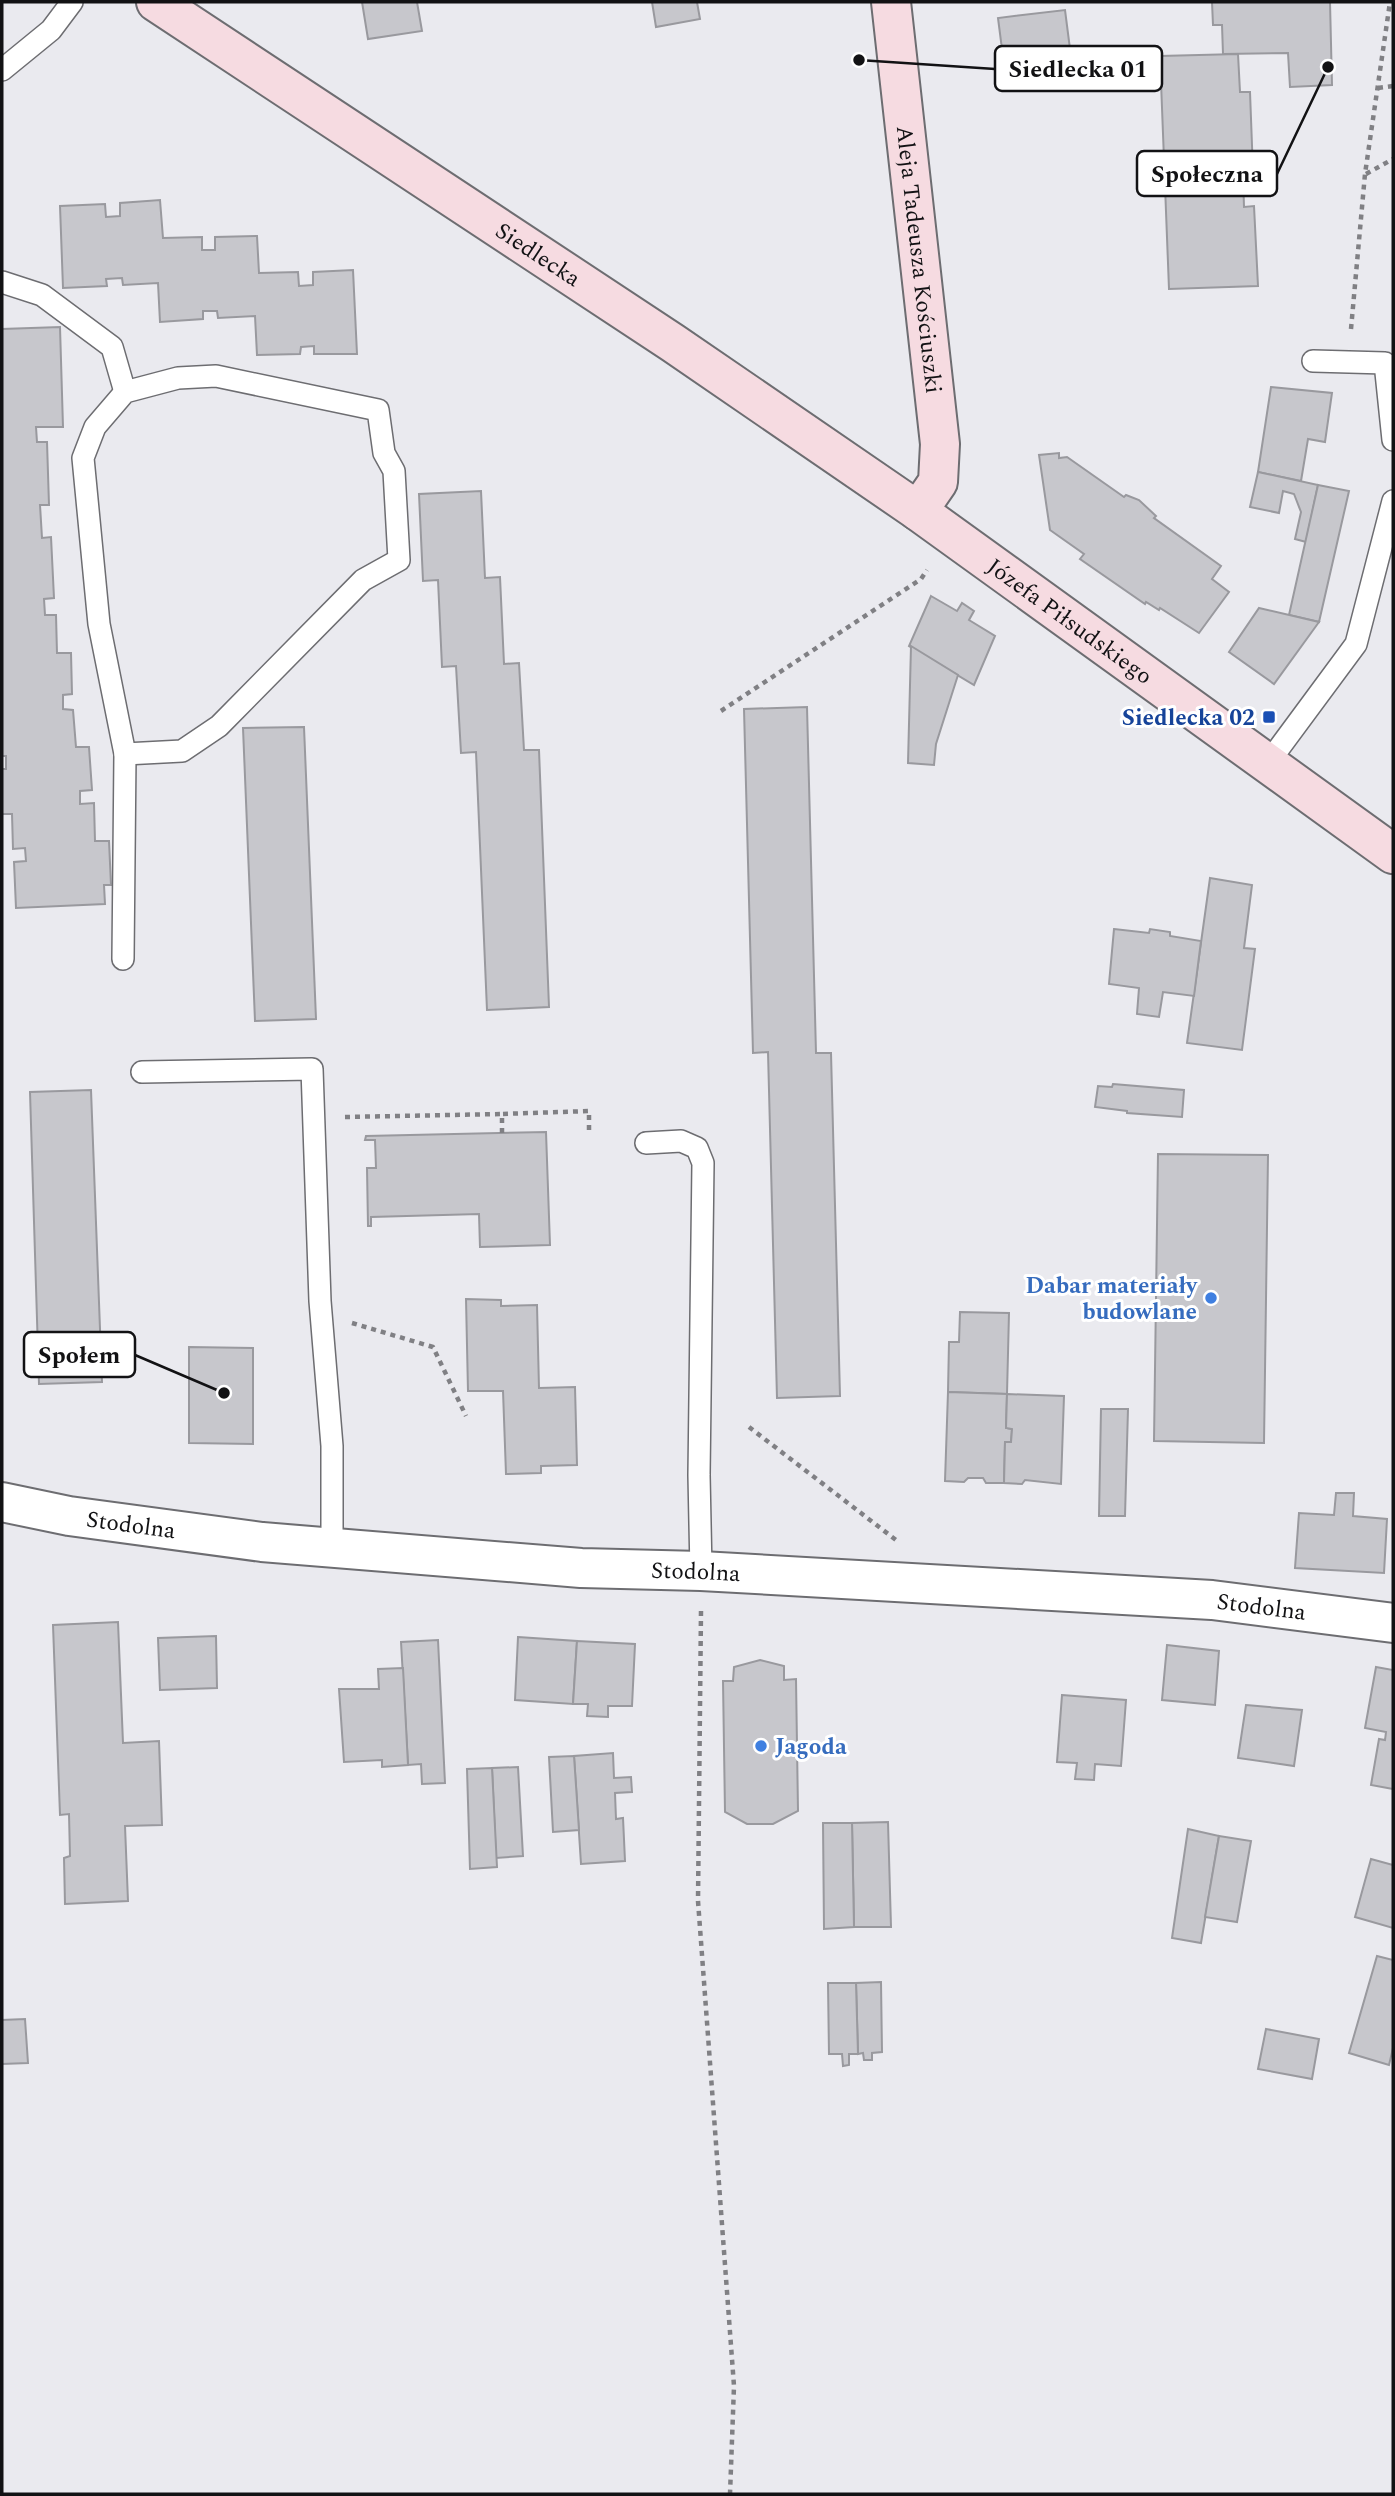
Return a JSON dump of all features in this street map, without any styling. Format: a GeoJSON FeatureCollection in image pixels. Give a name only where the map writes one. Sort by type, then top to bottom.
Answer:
{"type":"FeatureCollection","features":[{"type":"Feature","properties":{"kind":"main road","name":"Siedlecka"},"geometry":{"type":"LineString","coordinates":[[156,2],[628,313],[918,511]]}},
{"type":"Feature","properties":{"kind":"main road","name":"Aleja Tadeusza Kościuszki"},"geometry":{"type":"LineString","coordinates":[[891,2],[940,444],[938,482],[918,511]]}},
{"type":"Feature","properties":{"kind":"main road","name":"Józefa Piłsudskiego"},"geometry":{"type":"LineString","coordinates":[[918,511],[1393,854]]}},
{"type":"Feature","properties":{"kind":"street","name":"Stodolna"},"geometry":{"type":"LineString","coordinates":[[2,1502],[83,1518],[262,1542],[581,1568],[1212,1600],[1393,1623]]}},
{"type":"Feature","properties":{"kind":"lane"},"geometry":{"type":"LineString","coordinates":[[2,70],[51,30],[72,2]]}},
{"type":"Feature","properties":{"kind":"lane"},"geometry":{"type":"LineString","coordinates":[[2,282],[42,295],[112,347],[125,392]]}},
{"type":"Feature","properties":{"kind":"lane"},"geometry":{"type":"LineString","coordinates":[[1313,361],[1385,363],[1393,440]]}},
{"type":"Feature","properties":{"kind":"lane"},"geometry":{"type":"LineString","coordinates":[[123,959],[125,754],[99,624],[83,458],[95,427],[125,392],[178,379],[216,376],[378,410],[384,453],[394,471],[399,560],[363,580],[219,726],[182,751],[125,754]]}},
{"type":"Feature","properties":{"kind":"lane"},"geometry":{"type":"LineString","coordinates":[[1268,763],[1356,643],[1393,501]]}},
{"type":"Feature","properties":{"kind":"lane"},"geometry":{"type":"LineString","coordinates":[[142,1072],[312,1069],[320,1301],[332,1446],[332,1547]]}},
{"type":"Feature","properties":{"kind":"lane"},"geometry":{"type":"LineString","coordinates":[[646,1143],[681,1141],[697,1148],[703,1163],[699,1475],[701,1572]]}},
{"type":"Feature","properties":{"kind":"path"},"geometry":{"type":"LineString","coordinates":[[1351,330],[1365,174],[1390,2]]}},
{"type":"Feature","properties":{"kind":"path"},"geometry":{"type":"LineString","coordinates":[[1378,88],[1393,86]]}},
{"type":"Feature","properties":{"kind":"path"},"geometry":{"type":"LineString","coordinates":[[1365,174],[1393,159]]}},
{"type":"Feature","properties":{"kind":"path"},"geometry":{"type":"LineString","coordinates":[[721,711],[921,579],[928,570]]}},
{"type":"Feature","properties":{"kind":"path"},"geometry":{"type":"LineString","coordinates":[[338,1124],[348,1116],[589,1111],[590,1135]]}},
{"type":"Feature","properties":{"kind":"path"},"geometry":{"type":"LineString","coordinates":[[502,1114],[502,1133]]}},
{"type":"Feature","properties":{"kind":"path"},"geometry":{"type":"LineString","coordinates":[[345,1321],[433,1347],[466,1416]]}},
{"type":"Feature","properties":{"kind":"path"},"geometry":{"type":"LineString","coordinates":[[749,1427],[900,1543]]}},
{"type":"Feature","properties":{"kind":"path"},"geometry":{"type":"LineString","coordinates":[[701,1572],[698,1901],[734,2386],[730,2494]]}},
{"type":"Feature","properties":{"kind":"building"},"geometry":{"type":"Polygon","coordinates":[[[362,2],[417,2],[422,31],[368,39],[362,2]]]}},
{"type":"Feature","properties":{"kind":"building"},"geometry":{"type":"Polygon","coordinates":[[[652,2],[697,2],[700,19],[656,27],[652,2]]]}},
{"type":"Feature","properties":{"kind":"building"},"geometry":{"type":"Polygon","coordinates":[[[1212,2],[1330,2],[1332,85],[1290,87],[1288,53],[1223,54],[1222,25],[1213,25],[1212,2]]]}},
{"type":"Feature","properties":{"kind":"building"},"geometry":{"type":"Polygon","coordinates":[[[1065,10],[1070,49],[1057,51],[1058,59],[1004,65],[998,18],[1065,10]]]}},
{"type":"Feature","properties":{"kind":"building"},"geometry":{"type":"Polygon","coordinates":[[[1238,54],[1240,92],[1250,92],[1253,172],[1243,172],[1244,207],[1254,206],[1258,286],[1169,289],[1160,56],[1238,54]]]}},
{"type":"Feature","properties":{"kind":"building"},"geometry":{"type":"Polygon","coordinates":[[[160,200],[163,238],[202,237],[202,250],[215,250],[215,237],[257,236],[259,273],[298,272],[299,286],[313,285],[313,272],[353,270],[357,354],[314,354],[314,346],[301,347],[300,354],[257,355],[255,316],[218,318],[217,311],[203,311],[203,319],[160,322],[158,283],[123,285],[122,278],[106,279],[107,286],[63,288],[60,206],[105,204],[106,217],[120,216],[120,203],[160,200]]]}},
{"type":"Feature","properties":{"kind":"building"},"geometry":{"type":"Polygon","coordinates":[[[60,327],[63,427],[36,427],[37,442],[47,442],[49,505],[40,505],[42,538],[51,537],[54,598],[44,599],[45,615],[56,615],[57,653],[71,653],[72,694],[63,695],[63,709],[73,710],[76,747],[89,747],[92,790],[80,791],[80,804],[94,803],[95,841],[109,841],[111,885],[104,885],[105,904],[16,908],[14,862],[26,861],[25,848],[13,849],[12,814],[2,814],[2,769],[6,769],[6,756],[2,756],[2,329],[60,327]]]}},
{"type":"Feature","properties":{"kind":"building"},"geometry":{"type":"Polygon","coordinates":[[[1271,387],[1332,393],[1325,442],[1308,439],[1301,481],[1258,472],[1271,387]]]}},
{"type":"Feature","properties":{"kind":"building"},"geometry":{"type":"Polygon","coordinates":[[[1059,453],[1059,458],[1067,457],[1124,497],[1126,495],[1139,500],[1156,516],[1154,518],[1221,566],[1212,579],[1229,592],[1199,633],[1160,608],[1159,610],[1146,602],[1145,604],[1080,559],[1084,554],[1050,530],[1039,455],[1059,453]]]}},
{"type":"Feature","properties":{"kind":"building"},"geometry":{"type":"Polygon","coordinates":[[[1258,472],[1318,485],[1306,542],[1295,539],[1301,512],[1294,494],[1283,491],[1279,513],[1250,507],[1258,472]]]}},
{"type":"Feature","properties":{"kind":"building"},"geometry":{"type":"Polygon","coordinates":[[[1318,485],[1349,491],[1319,622],[1289,615],[1318,485]]]}},
{"type":"Feature","properties":{"kind":"building"},"geometry":{"type":"Polygon","coordinates":[[[481,491],[485,578],[500,577],[504,664],[519,663],[524,750],[539,750],[549,1007],[487,1010],[476,752],[461,753],[456,666],[442,667],[438,580],[423,581],[419,494],[481,491]]]}},
{"type":"Feature","properties":{"kind":"building"},"geometry":{"type":"Polygon","coordinates":[[[931,596],[957,611],[962,603],[974,611],[969,620],[995,636],[974,685],[909,646],[931,596]]]}},
{"type":"Feature","properties":{"kind":"building"},"geometry":{"type":"Polygon","coordinates":[[[1259,608],[1319,622],[1274,684],[1229,652],[1259,608]]]}},
{"type":"Feature","properties":{"kind":"building"},"geometry":{"type":"Polygon","coordinates":[[[911,646],[958,675],[936,744],[934,765],[908,763],[911,646]]]}},
{"type":"Feature","properties":{"kind":"building"},"geometry":{"type":"Polygon","coordinates":[[[807,707],[816,1053],[831,1053],[840,1396],[777,1398],[768,1052],[753,1053],[744,709],[807,707]]]}},
{"type":"Feature","properties":{"kind":"building"},"geometry":{"type":"Polygon","coordinates":[[[304,727],[316,1019],[255,1021],[243,728],[304,727]]]}},
{"type":"Feature","properties":{"kind":"building"},"geometry":{"type":"Polygon","coordinates":[[[1210,878],[1252,885],[1244,948],[1255,949],[1242,1050],[1187,1043],[1210,878]]]}},
{"type":"Feature","properties":{"kind":"building"},"geometry":{"type":"Polygon","coordinates":[[[1114,929],[1149,933],[1150,929],[1170,932],[1170,936],[1201,941],[1194,996],[1163,992],[1159,1017],[1137,1014],[1139,988],[1109,984],[1114,929]]]}},
{"type":"Feature","properties":{"kind":"building"},"geometry":{"type":"Polygon","coordinates":[[[1113,1084],[1184,1090],[1182,1117],[1127,1113],[1095,1107],[1098,1086],[1112,1087],[1113,1084]]]}},
{"type":"Feature","properties":{"kind":"building"},"geometry":{"type":"Polygon","coordinates":[[[91,1090],[102,1382],[39,1384],[30,1092],[91,1090]]]}},
{"type":"Feature","properties":{"kind":"building"},"geometry":{"type":"Polygon","coordinates":[[[546,1132],[550,1245],[480,1247],[479,1214],[371,1217],[371,1226],[368,1226],[367,1168],[376,1168],[375,1140],[365,1140],[366,1136],[546,1132]]]}},
{"type":"Feature","properties":{"kind":"building","name":"Dabar materiały budowlane"},"geometry":{"type":"Polygon","coordinates":[[[1158,1154],[1268,1155],[1264,1443],[1154,1441],[1158,1154]]]}},
{"type":"Feature","properties":{"kind":"building"},"geometry":{"type":"Polygon","coordinates":[[[466,1299],[501,1300],[501,1306],[537,1305],[539,1388],[575,1387],[577,1465],[541,1466],[541,1473],[506,1474],[503,1391],[468,1391],[466,1299]]]}},
{"type":"Feature","properties":{"kind":"building"},"geometry":{"type":"Polygon","coordinates":[[[960,1312],[1009,1313],[1007,1394],[948,1392],[949,1342],[959,1342],[960,1312]]]}},
{"type":"Feature","properties":{"kind":"building"},"geometry":{"type":"Polygon","coordinates":[[[189,1347],[253,1348],[253,1444],[189,1443],[189,1347]]]}},
{"type":"Feature","properties":{"kind":"building"},"geometry":{"type":"Polygon","coordinates":[[[948,1392],[1007,1394],[1006,1428],[1012,1429],[1011,1442],[1005,1442],[1004,1483],[986,1483],[983,1478],[968,1478],[964,1482],[945,1481],[948,1392]]]}},
{"type":"Feature","properties":{"kind":"building"},"geometry":{"type":"Polygon","coordinates":[[[1007,1394],[1064,1396],[1061,1484],[1025,1480],[1022,1484],[1004,1483],[1005,1442],[1011,1442],[1012,1429],[1006,1428],[1007,1394]]]}},
{"type":"Feature","properties":{"kind":"building"},"geometry":{"type":"Polygon","coordinates":[[[1101,1409],[1128,1409],[1125,1516],[1099,1516],[1101,1409]]]}},
{"type":"Feature","properties":{"kind":"building"},"geometry":{"type":"Polygon","coordinates":[[[1336,1493],[1354,1493],[1353,1516],[1387,1519],[1384,1573],[1295,1568],[1299,1513],[1334,1515],[1336,1493]]]}},
{"type":"Feature","properties":{"kind":"building"},"geometry":{"type":"Polygon","coordinates":[[[118,1622],[123,1743],[159,1741],[162,1825],[125,1826],[128,1901],[65,1904],[64,1858],[70,1856],[69,1814],[60,1815],[53,1625],[118,1622]]]}},
{"type":"Feature","properties":{"kind":"building"},"geometry":{"type":"Polygon","coordinates":[[[216,1636],[217,1688],[160,1690],[158,1638],[216,1636]]]}},
{"type":"Feature","properties":{"kind":"building"},"geometry":{"type":"Polygon","coordinates":[[[518,1637],[577,1641],[573,1704],[515,1700],[518,1637]]]}},
{"type":"Feature","properties":{"kind":"building"},"geometry":{"type":"Polygon","coordinates":[[[438,1640],[445,1783],[422,1784],[421,1764],[408,1765],[401,1642],[438,1640]]]}},
{"type":"Feature","properties":{"kind":"building"},"geometry":{"type":"Polygon","coordinates":[[[577,1641],[635,1644],[632,1706],[608,1706],[608,1717],[587,1716],[588,1704],[573,1704],[577,1641]]]}},
{"type":"Feature","properties":{"kind":"building"},"geometry":{"type":"Polygon","coordinates":[[[1167,1645],[1219,1651],[1215,1705],[1162,1700],[1167,1645]]]}},
{"type":"Feature","properties":{"kind":"building","name":"Jagoda"},"geometry":{"type":"Polygon","coordinates":[[[760,1660],[784,1666],[784,1680],[796,1679],[798,1811],[773,1824],[747,1824],[725,1812],[723,1681],[733,1681],[734,1667],[760,1660]]]}},
{"type":"Feature","properties":{"kind":"building"},"geometry":{"type":"Polygon","coordinates":[[[1376,1667],[1393,1670],[1393,1789],[1371,1785],[1379,1739],[1385,1740],[1386,1732],[1365,1728],[1376,1667]]]}},
{"type":"Feature","properties":{"kind":"building"},"geometry":{"type":"Polygon","coordinates":[[[403,1668],[408,1765],[382,1767],[382,1760],[344,1762],[339,1689],[379,1689],[378,1669],[403,1668]]]}},
{"type":"Feature","properties":{"kind":"building"},"geometry":{"type":"Polygon","coordinates":[[[1062,1695],[1126,1700],[1121,1766],[1095,1764],[1094,1780],[1075,1779],[1077,1763],[1057,1762],[1062,1695]]]}},
{"type":"Feature","properties":{"kind":"building"},"geometry":{"type":"Polygon","coordinates":[[[1246,1705],[1302,1710],[1294,1766],[1238,1758],[1246,1705]]]}},
{"type":"Feature","properties":{"kind":"building"},"geometry":{"type":"Polygon","coordinates":[[[613,1753],[614,1778],[631,1777],[632,1792],[615,1793],[616,1819],[623,1818],[625,1861],[581,1864],[574,1756],[613,1753]]]}},
{"type":"Feature","properties":{"kind":"building"},"geometry":{"type":"Polygon","coordinates":[[[574,1756],[579,1830],[553,1832],[549,1757],[574,1756]]]}},
{"type":"Feature","properties":{"kind":"building"},"geometry":{"type":"Polygon","coordinates":[[[518,1767],[523,1856],[496,1858],[492,1768],[518,1767]]]}},
{"type":"Feature","properties":{"kind":"building"},"geometry":{"type":"Polygon","coordinates":[[[492,1768],[497,1867],[470,1869],[467,1769],[492,1768]]]}},
{"type":"Feature","properties":{"kind":"building"},"geometry":{"type":"Polygon","coordinates":[[[888,1822],[891,1927],[854,1927],[852,1823],[888,1822]]]}},
{"type":"Feature","properties":{"kind":"building"},"geometry":{"type":"Polygon","coordinates":[[[823,1823],[852,1823],[854,1927],[824,1929],[823,1823]]]}},
{"type":"Feature","properties":{"kind":"building"},"geometry":{"type":"Polygon","coordinates":[[[1188,1829],[1219,1836],[1201,1943],[1172,1938],[1188,1829]]]}},
{"type":"Feature","properties":{"kind":"building"},"geometry":{"type":"Polygon","coordinates":[[[1219,1836],[1251,1841],[1237,1922],[1205,1917],[1219,1836]]]}},
{"type":"Feature","properties":{"kind":"building"},"geometry":{"type":"Polygon","coordinates":[[[1371,1859],[1393,1865],[1393,1928],[1355,1917],[1371,1859]]]}},
{"type":"Feature","properties":{"kind":"building"},"geometry":{"type":"Polygon","coordinates":[[[1377,1956],[1393,1960],[1393,2048],[1389,2065],[1349,2053],[1377,1956]]]}},
{"type":"Feature","properties":{"kind":"building"},"geometry":{"type":"Polygon","coordinates":[[[881,1982],[882,2052],[872,2053],[872,2060],[864,2060],[863,2053],[858,2054],[856,1983],[881,1982]]]}},
{"type":"Feature","properties":{"kind":"building"},"geometry":{"type":"Polygon","coordinates":[[[828,1983],[856,1983],[858,2054],[849,2054],[849,2065],[843,2066],[842,2054],[829,2054],[828,1983]]]}},
{"type":"Feature","properties":{"kind":"building"},"geometry":{"type":"Polygon","coordinates":[[[25,2019],[28,2063],[2,2064],[2,2020],[25,2019]]]}},
{"type":"Feature","properties":{"kind":"building"},"geometry":{"type":"Polygon","coordinates":[[[1266,2029],[1319,2039],[1312,2079],[1258,2069],[1266,2029]]]}},
{"type":"Feature","properties":{"kind":"place","name":"Siedlecka 01"},"geometry":{"type":"Point","coordinates":[859,60]}},
{"type":"Feature","properties":{"kind":"place","name":"Społeczna"},"geometry":{"type":"Point","coordinates":[1328,67]}},
{"type":"Feature","properties":{"kind":"place","name":"Siedlecka 02"},"geometry":{"type":"Point","coordinates":[1269,717]}},
{"type":"Feature","properties":{"kind":"place","name":"Dabar materiały budowlane"},"geometry":{"type":"Point","coordinates":[1211,1298]}},
{"type":"Feature","properties":{"kind":"place","name":"Społem"},"geometry":{"type":"Point","coordinates":[224,1393]}},
{"type":"Feature","properties":{"kind":"place","name":"Jagoda"},"geometry":{"type":"Point","coordinates":[761,1746]}}]}
